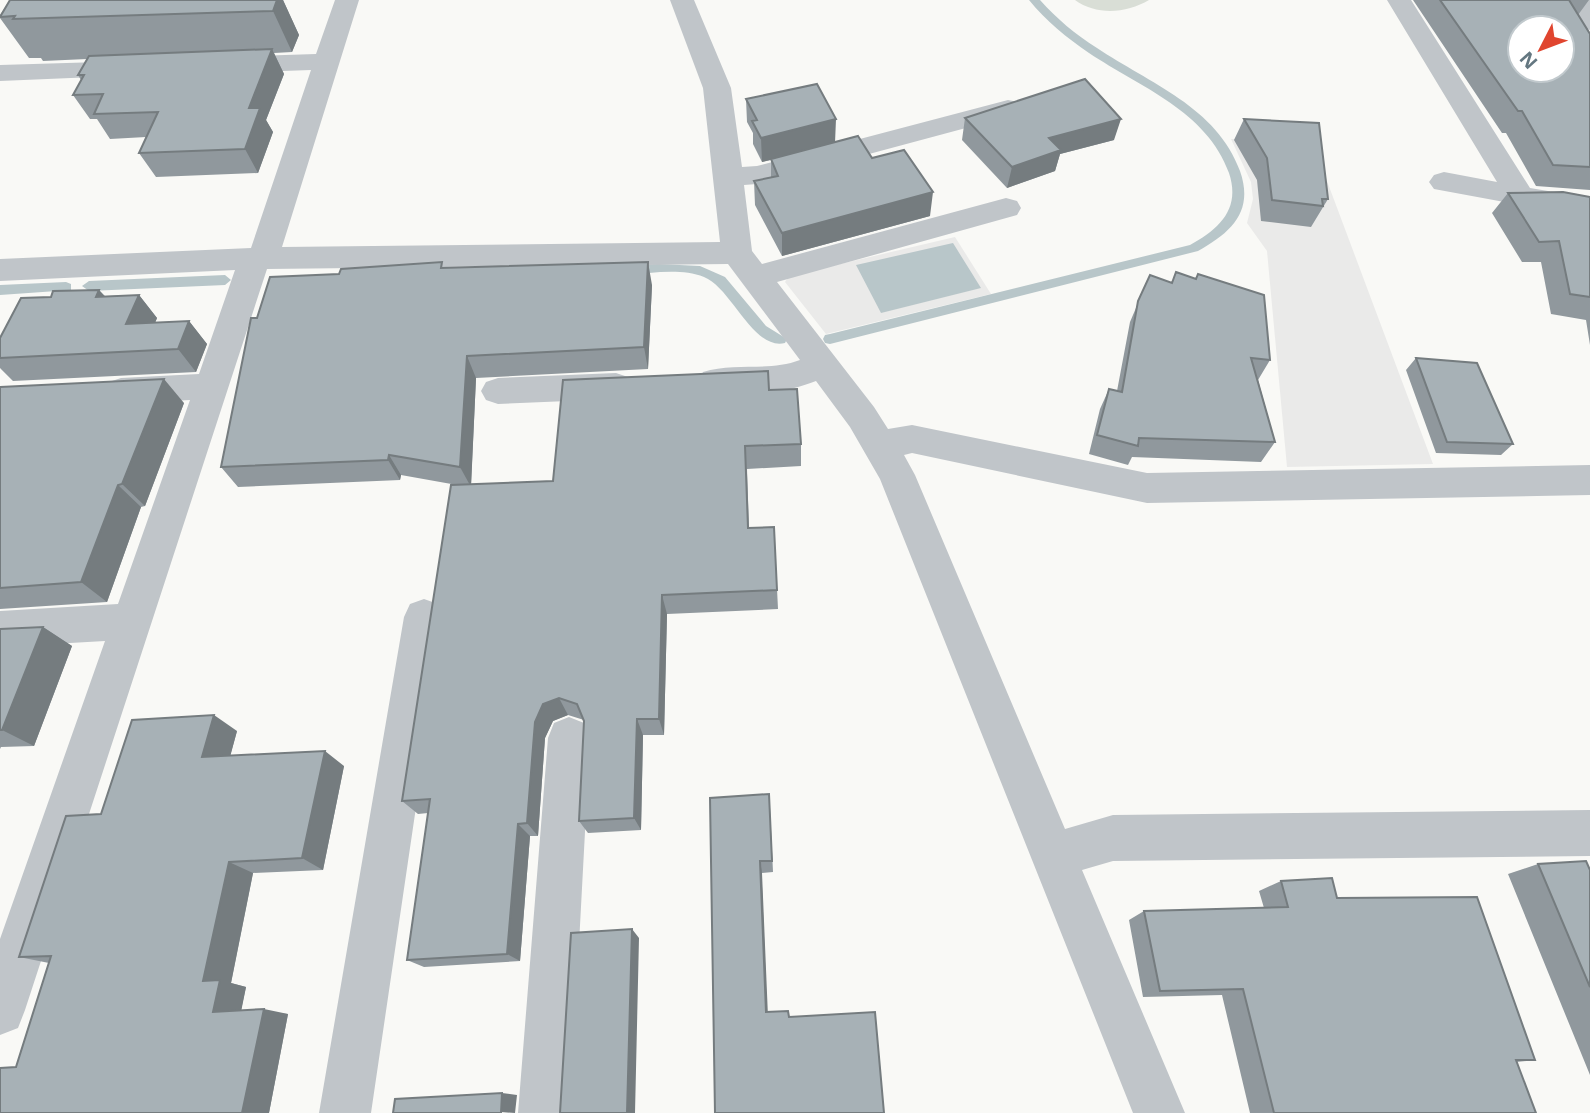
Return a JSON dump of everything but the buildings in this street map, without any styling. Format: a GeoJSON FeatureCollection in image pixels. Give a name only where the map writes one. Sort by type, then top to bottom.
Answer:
{"type":"FeatureCollection","features":[{"type":"Feature","properties":{"kind":"street"},"geometry":{"type":"LineString","coordinates":[[0,1010],[8,966],[132,621],[347,0]]}},
{"type":"Feature","properties":{"kind":"street"},"geometry":{"type":"LineString","coordinates":[[682,0],[717,88],[729,177],[747,265],[881,445],[897,475],[1159,1113]]}},
{"type":"Feature","properties":{"kind":"street"},"geometry":{"type":"LineString","coordinates":[[1399,0],[1520,196]]}},
{"type":"Feature","properties":{"kind":"street"},"geometry":{"type":"LineString","coordinates":[[1587,0],[1590,22]]}},
{"type":"Feature","properties":{"kind":"street"},"geometry":{"type":"LineString","coordinates":[[0,72],[15,47]]}},
{"type":"Feature","properties":{"kind":"street"},"geometry":{"type":"LineString","coordinates":[[205,66],[327,62]]}},
{"type":"Feature","properties":{"kind":"street"},"geometry":{"type":"LineString","coordinates":[[0,72],[164,67]]}},
{"type":"Feature","properties":{"kind":"street"},"geometry":{"type":"LineString","coordinates":[[729,177],[757,175],[1008,108]]}},
{"type":"Feature","properties":{"kind":"street"},"geometry":{"type":"LineString","coordinates":[[1444,182],[1590,208]]}},
{"type":"Feature","properties":{"kind":"street"},"geometry":{"type":"LineString","coordinates":[[0,270],[259,258],[747,265],[782,268],[1006,208]]}},
{"type":"Feature","properties":{"kind":"street"},"geometry":{"type":"LineString","coordinates":[[498,391],[790,378],[822,365]]}},
{"type":"Feature","properties":{"kind":"street"},"geometry":{"type":"LineString","coordinates":[[93,392],[212,386]]}},
{"type":"Feature","properties":{"kind":"street"},"geometry":{"type":"LineString","coordinates":[[881,445],[912,439],[1147,488],[1590,480]]}},
{"type":"Feature","properties":{"kind":"street"},"geometry":{"type":"LineString","coordinates":[[345,1113],[424,617]]}},
{"type":"Feature","properties":{"kind":"street"},"geometry":{"type":"LineString","coordinates":[[0,629],[132,621]]}},
{"type":"Feature","properties":{"kind":"street"},"geometry":{"type":"LineString","coordinates":[[544,1113],[569,738]]}},
{"type":"Feature","properties":{"kind":"street"},"geometry":{"type":"LineString","coordinates":[[1053,855],[1113,838],[1590,833]]}},
{"type":"Feature","properties":{"kind":"shaded area"},"geometry":{"type":"Polygon","coordinates":[[[1075,0],[1149,0],[1131,8],[1112,11],[1093,9],[1075,0]]]}},
{"type":"Feature","properties":{"kind":"shaded area"},"geometry":{"type":"Polygon","coordinates":[[[1231,139],[1312,141],[1433,464],[1287,467],[1267,251],[1247,223],[1253,199],[1251,182],[1231,139]]]}},
{"type":"Feature","properties":{"kind":"shaded area"},"geometry":{"type":"Polygon","coordinates":[[[955,237],[991,294],[826,334],[785,282],[789,276],[955,237]]]}},
{"type":"Feature","properties":{"kind":"shaded area"},"geometry":{"type":"Polygon","coordinates":[[[953,243],[981,288],[881,313],[856,265],[953,243]]]}},
{"type":"Feature","properties":{"kind":"waterway"},"geometry":{"type":"LineString","coordinates":[[830,339],[1194,248],[1228,224],[1238,204],[1239,192],[1231,163],[1218,139],[1165,94],[1073,37],[1052,20],[1034,0]]}},
{"type":"Feature","properties":{"kind":"waterway"},"geometry":{"type":"LineString","coordinates":[[628,270],[680,268],[710,274],[730,289],[761,329],[780,339]]}},
{"type":"Feature","properties":{"kind":"waterway"},"geometry":{"type":"LineString","coordinates":[[89,286],[225,280]]}},
{"type":"Feature","properties":{"kind":"waterway"},"geometry":{"type":"LineString","coordinates":[[0,290],[66,287]]}}]}
